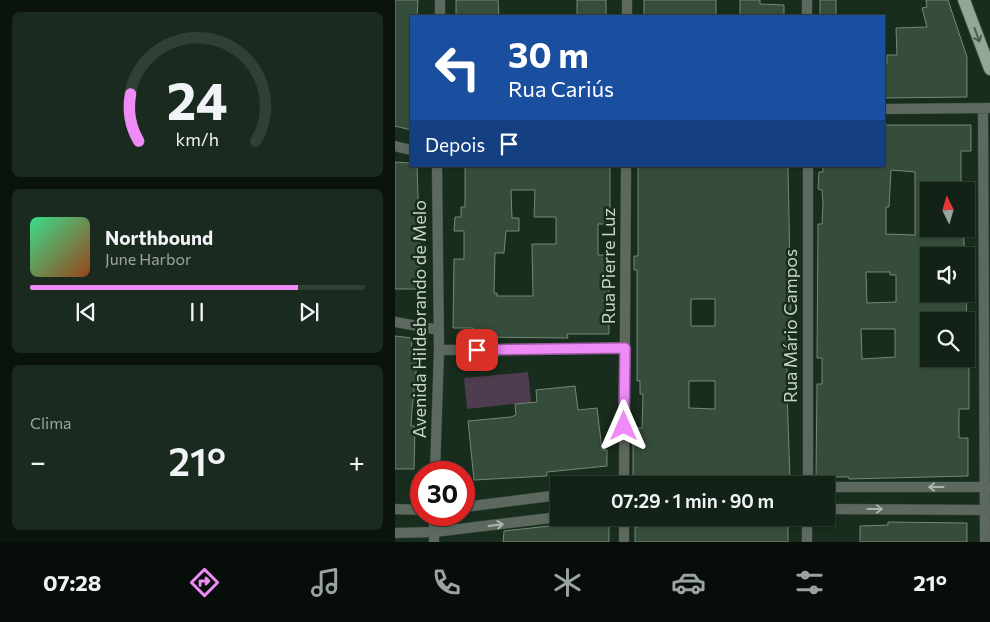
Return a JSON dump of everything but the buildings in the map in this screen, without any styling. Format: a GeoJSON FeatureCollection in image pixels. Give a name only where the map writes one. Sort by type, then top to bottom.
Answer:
{"type":"FeatureCollection","features":[{"type":"Feature","properties":{"kind":"main road"},"geometry":{"type":"LineString","coordinates":[[964,0],[990,69]]}},
{"type":"Feature","properties":{"kind":"street"},"geometry":{"type":"LineString","coordinates":[[439,15],[440,0]]}},
{"type":"Feature","properties":{"kind":"street"},"geometry":{"type":"LineString","coordinates":[[627,0],[627,15]]}},
{"type":"Feature","properties":{"kind":"street"},"geometry":{"type":"LineString","coordinates":[[807,0],[807,15]]}},
{"type":"Feature","properties":{"kind":"street"},"geometry":{"type":"LineString","coordinates":[[885,109],[987,108],[987,510],[985,542]]}},
{"type":"Feature","properties":{"kind":"street"},"geometry":{"type":"LineString","coordinates":[[395,146],[410,150]]}},
{"type":"Feature","properties":{"kind":"street","name":"Avenida Hildebrando de Melo"},"geometry":{"type":"LineString","coordinates":[[435,461],[439,350],[437,167]]}},
{"type":"Feature","properties":{"kind":"street","name":"Rua Pierre Luz"},"geometry":{"type":"LineString","coordinates":[[624,476],[626,167]]}},
{"type":"Feature","properties":{"kind":"street","name":"Rua Mário Campos"},"geometry":{"type":"LineString","coordinates":[[807,167],[808,476]]}},
{"type":"Feature","properties":{"kind":"street"},"geometry":{"type":"LineString","coordinates":[[395,322],[439,330]]}},
{"type":"Feature","properties":{"kind":"street"},"geometry":{"type":"LineString","coordinates":[[439,350],[625,348]]}},
{"type":"Feature","properties":{"kind":"street"},"geometry":{"type":"LineString","coordinates":[[835,487],[987,487]]}},
{"type":"Feature","properties":{"kind":"street"},"geometry":{"type":"LineString","coordinates":[[475,506],[550,497]]}},
{"type":"Feature","properties":{"kind":"street"},"geometry":{"type":"LineString","coordinates":[[395,509],[410,510]]}},
{"type":"Feature","properties":{"kind":"street"},"geometry":{"type":"LineString","coordinates":[[835,509],[987,510]]}},
{"type":"Feature","properties":{"kind":"street"},"geometry":{"type":"LineString","coordinates":[[395,533],[434,537],[550,518]]}},
{"type":"Feature","properties":{"kind":"street"},"geometry":{"type":"LineString","coordinates":[[623,526],[623,542]]}},
{"type":"Feature","properties":{"kind":"street"},"geometry":{"type":"LineString","coordinates":[[807,526],[807,542]]}},
{"type":"Feature","properties":{"kind":"shaded area"},"geometry":{"type":"Polygon","coordinates":[[[528,372],[531,402],[467,409],[464,378],[528,372]]]}},
{"type":"Feature","properties":{"kind":"route"},"geometry":{"type":"LineString","coordinates":[[477,350],[625,348],[624,426]]}}]}
